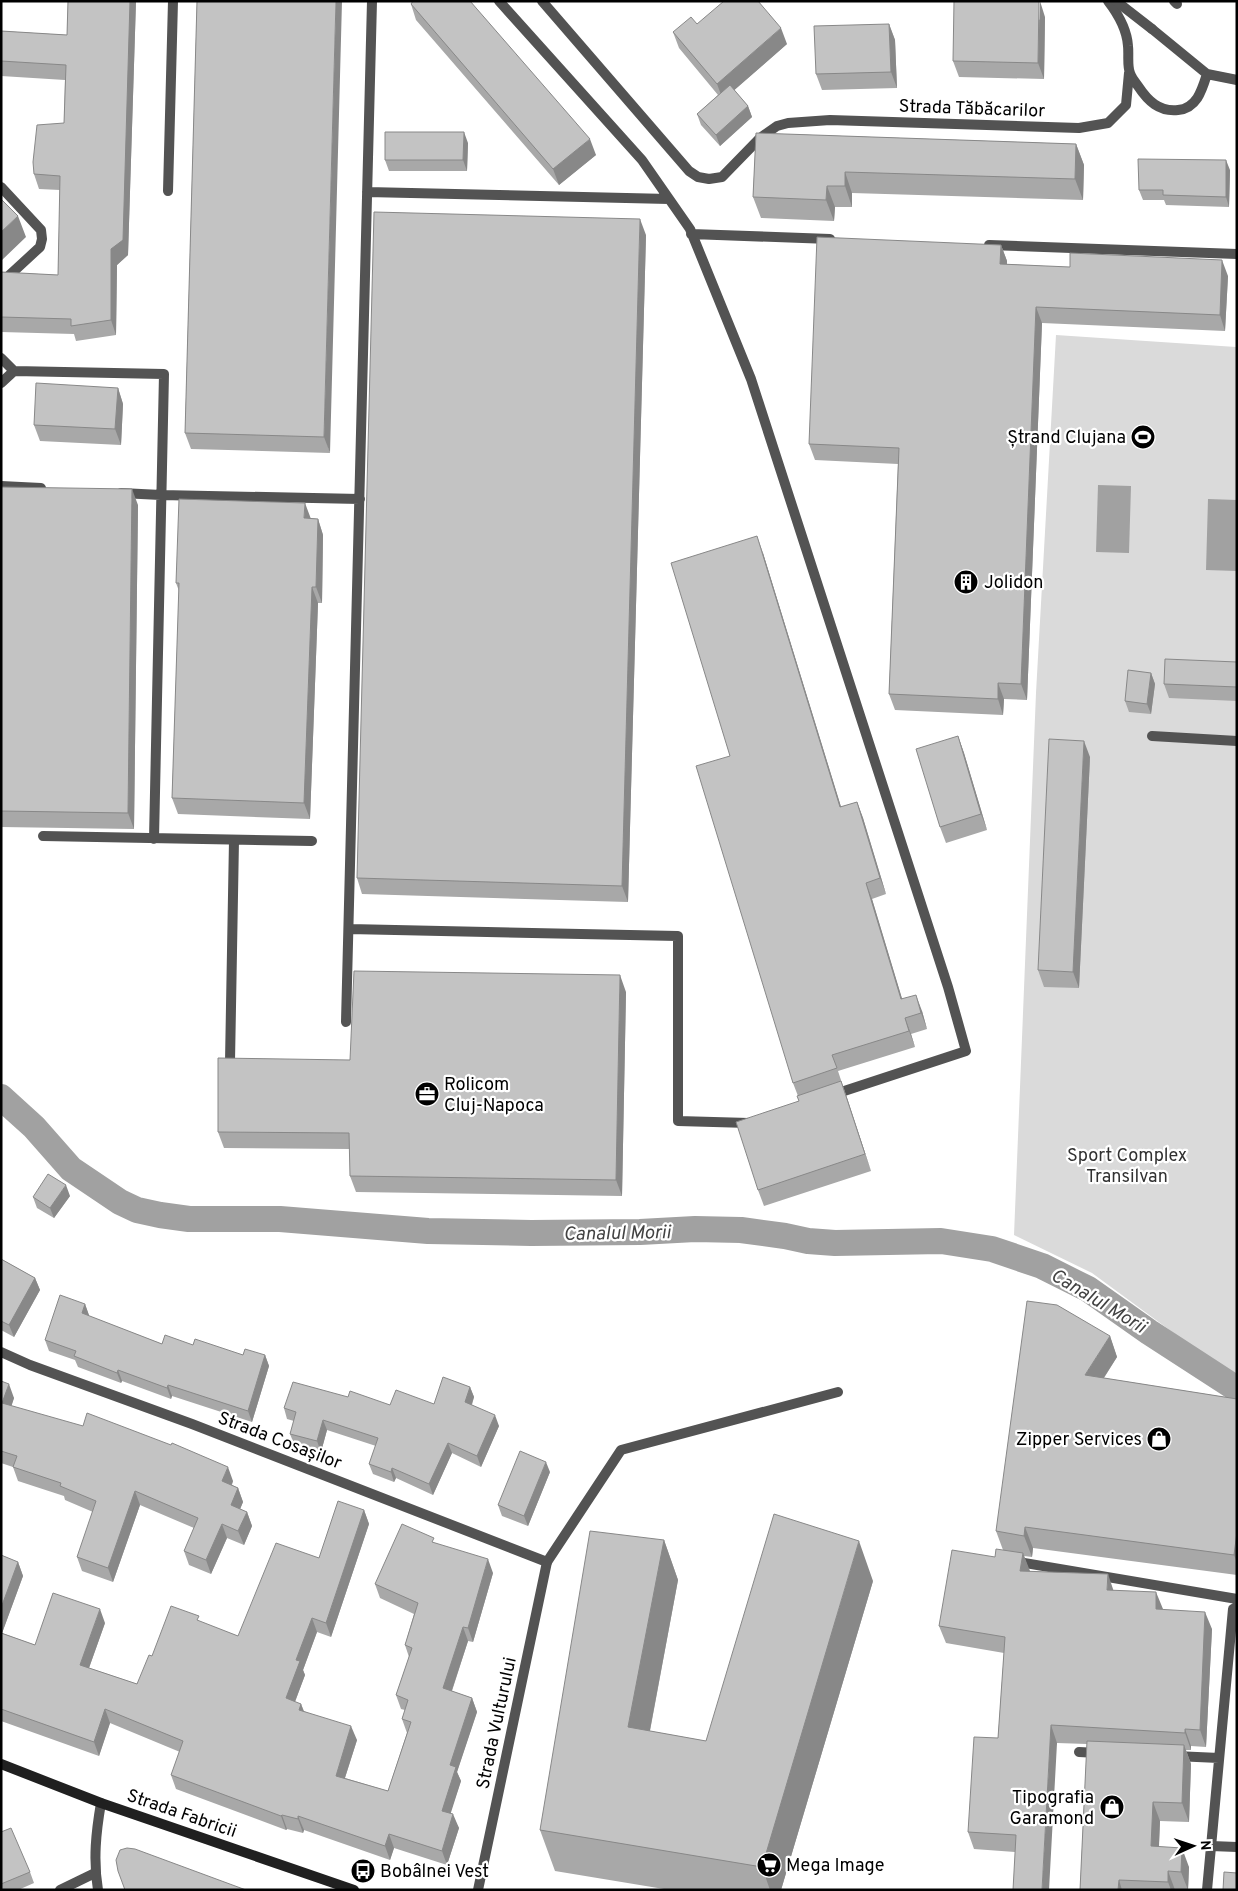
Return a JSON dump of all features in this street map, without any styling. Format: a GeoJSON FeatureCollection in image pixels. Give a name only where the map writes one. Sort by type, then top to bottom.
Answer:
{"type":"FeatureCollection","features":[{"type":"Feature","properties":{"kind":"main road","name":"Strada Fabricii"},"geometry":{"type":"LineString","coordinates":[[1,1764],[101,1803],[354,1890]]}},
{"type":"Feature","properties":{"kind":"street"},"geometry":{"type":"LineString","coordinates":[[168,191],[174,1]]}},
{"type":"Feature","properties":{"kind":"street"},"geometry":{"type":"LineString","coordinates":[[346,1022],[372,1]]}},
{"type":"Feature","properties":{"kind":"street"},"geometry":{"type":"LineString","coordinates":[[499,1],[642,160],[690,229],[751,379],[945,978],[966,1051],[824,1098]]}},
{"type":"Feature","properties":{"kind":"street","name":"Strada Tăbăcarilor"},"geometry":{"type":"LineString","coordinates":[[542,1],[688,170],[698,176],[709,179],[722,177],[760,138],[777,126],[788,123],[830,120],[1079,128],[1108,123],[1126,105],[1129,73],[1128,43],[1123,25],[1108,1]]}},
{"type":"Feature","properties":{"kind":"street"},"geometry":{"type":"LineString","coordinates":[[1116,1],[1207,74],[1237,80]]}},
{"type":"Feature","properties":{"kind":"street"},"geometry":{"type":"LineString","coordinates":[[1129,73],[1145,96],[1156,106],[1169,111],[1184,109],[1197,100],[1207,74]]}},
{"type":"Feature","properties":{"kind":"street"},"geometry":{"type":"LineString","coordinates":[[1,187],[41,230],[42,239],[40,247],[1,283]]}},
{"type":"Feature","properties":{"kind":"street"},"geometry":{"type":"LineString","coordinates":[[368,192],[669,199]]}},
{"type":"Feature","properties":{"kind":"street"},"geometry":{"type":"LineString","coordinates":[[691,234],[840,239]]}},
{"type":"Feature","properties":{"kind":"street"},"geometry":{"type":"LineString","coordinates":[[979,244],[1237,254]]}},
{"type":"Feature","properties":{"kind":"street"},"geometry":{"type":"LineString","coordinates":[[1,358],[14,371],[164,374],[154,839]]}},
{"type":"Feature","properties":{"kind":"street"},"geometry":{"type":"LineString","coordinates":[[1,383],[14,371]]}},
{"type":"Feature","properties":{"kind":"street"},"geometry":{"type":"LineString","coordinates":[[1,486],[48,489]]}},
{"type":"Feature","properties":{"kind":"street"},"geometry":{"type":"LineString","coordinates":[[114,492],[161,495],[360,498]]}},
{"type":"Feature","properties":{"kind":"street"},"geometry":{"type":"LineString","coordinates":[[1152,736],[1237,742]]}},
{"type":"Feature","properties":{"kind":"street"},"geometry":{"type":"LineString","coordinates":[[43,836],[312,841]]}},
{"type":"Feature","properties":{"kind":"street"},"geometry":{"type":"LineString","coordinates":[[230,1062],[234,840]]}},
{"type":"Feature","properties":{"kind":"street"},"geometry":{"type":"LineString","coordinates":[[349,929],[678,936],[678,1121],[748,1123],[757,1120]]}},
{"type":"Feature","properties":{"kind":"street","name":"Strada Cosașilor"},"geometry":{"type":"LineString","coordinates":[[1,1352],[30,1365],[192,1424],[546,1562]]}},
{"type":"Feature","properties":{"kind":"street"},"geometry":{"type":"LineString","coordinates":[[546,1562],[621,1450],[838,1392]]}},
{"type":"Feature","properties":{"kind":"street"},"geometry":{"type":"LineString","coordinates":[[1004,1560],[1237,1599]]}},
{"type":"Feature","properties":{"kind":"street","name":"Strada Vulturului"},"geometry":{"type":"LineString","coordinates":[[478,1890],[546,1562]]}},
{"type":"Feature","properties":{"kind":"street"},"geometry":{"type":"LineString","coordinates":[[1207,1890],[1233,1609],[1237,1607]]}},
{"type":"Feature","properties":{"kind":"street"},"geometry":{"type":"LineString","coordinates":[[1079,1752],[1107,1753]]}},
{"type":"Feature","properties":{"kind":"street"},"geometry":{"type":"LineString","coordinates":[[1163,1756],[1219,1758]]}},
{"type":"Feature","properties":{"kind":"street"},"geometry":{"type":"LineString","coordinates":[[98,1890],[95,1873],[95,1840],[101,1803]]}},
{"type":"Feature","properties":{"kind":"street"},"geometry":{"type":"LineString","coordinates":[[1211,1846],[1237,1847]]}},
{"type":"Feature","properties":{"kind":"street"},"geometry":{"type":"LineString","coordinates":[[60,1890],[95,1873]]}},
{"type":"Feature","properties":{"kind":"green space","name":"Sport Complex Transilvan"},"geometry":{"type":"Polygon","coordinates":[[[1056,335],[1236,347],[1237,340],[1237,1374],[1190,1345],[1092,1273],[1014,1235],[1036,693],[1056,335]]]}},
{"type":"Feature","properties":{"kind":"shaded area"},"geometry":{"type":"Polygon","coordinates":[[[1098,485],[1131,486],[1129,553],[1096,552],[1098,485]]]}},
{"type":"Feature","properties":{"kind":"shaded area"},"geometry":{"type":"Polygon","coordinates":[[[1208,499],[1237,500],[1237,571],[1206,570],[1208,499]]]}},
{"type":"Feature","properties":{"kind":"building"},"geometry":{"type":"Polygon","coordinates":[[[68,1],[130,1],[123,240],[111,249],[111,320],[71,326],[71,319],[1,317],[1,272],[58,275],[60,176],[34,174],[33,162],[37,125],[64,123],[66,65],[1,61],[1,31],[67,35],[68,1]]]}},
{"type":"Feature","properties":{"kind":"building"},"geometry":{"type":"Polygon","coordinates":[[[197,1],[336,1],[324,437],[185,433],[197,1]]]}},
{"type":"Feature","properties":{"kind":"building"},"geometry":{"type":"Polygon","coordinates":[[[413,1],[470,1],[590,139],[553,169],[411,4],[413,1]]]}},
{"type":"Feature","properties":{"kind":"building"},"geometry":{"type":"Polygon","coordinates":[[[724,1],[758,1],[781,28],[717,84],[673,32],[691,17],[697,24],[724,1]]]}},
{"type":"Feature","properties":{"kind":"building"},"geometry":{"type":"Polygon","coordinates":[[[954,1],[1039,1],[1038,63],[953,61],[954,1]]]}},
{"type":"Feature","properties":{"kind":"building"},"geometry":{"type":"Polygon","coordinates":[[[889,24],[891,72],[816,74],[814,26],[889,24]]]}},
{"type":"Feature","properties":{"kind":"building"},"geometry":{"type":"Polygon","coordinates":[[[730,85],[748,106],[716,135],[697,114],[730,85]]]}},
{"type":"Feature","properties":{"kind":"building"},"geometry":{"type":"Polygon","coordinates":[[[385,132],[464,132],[463,160],[385,160],[385,132]]]}},
{"type":"Feature","properties":{"kind":"building"},"geometry":{"type":"Polygon","coordinates":[[[756,133],[1076,144],[1075,179],[845,172],[845,186],[827,186],[826,200],[753,197],[756,133]]]}},
{"type":"Feature","properties":{"kind":"building"},"geometry":{"type":"Polygon","coordinates":[[[1138,159],[1226,160],[1226,197],[1163,195],[1163,190],[1139,190],[1138,159]]]}},
{"type":"Feature","properties":{"kind":"building"},"geometry":{"type":"Polygon","coordinates":[[[1,199],[18,216],[1,232],[1,199]]]}},
{"type":"Feature","properties":{"kind":"building"},"geometry":{"type":"Polygon","coordinates":[[[374,212],[640,219],[622,886],[357,878],[374,212]]]}},
{"type":"Feature","properties":{"kind":"building","name":"Jolidon"},"geometry":{"type":"Polygon","coordinates":[[[817,237],[1001,245],[1000,264],[1070,267],[1070,253],[1222,260],[1220,315],[1036,307],[1021,684],[998,683],[998,699],[889,694],[899,448],[809,444],[817,237]]]}},
{"type":"Feature","properties":{"kind":"building"},"geometry":{"type":"Polygon","coordinates":[[[36,383],[118,388],[115,429],[34,425],[36,383]]]}},
{"type":"Feature","properties":{"kind":"building"},"geometry":{"type":"Polygon","coordinates":[[[1,487],[132,489],[128,813],[1,811],[1,487]]]}},
{"type":"Feature","properties":{"kind":"building"},"geometry":{"type":"Polygon","coordinates":[[[179,499],[305,503],[304,518],[318,519],[316,587],[312,587],[304,803],[172,798],[179,583],[176,583],[179,499]]]}},
{"type":"Feature","properties":{"kind":"building"},"geometry":{"type":"Polygon","coordinates":[[[757,536],[840,807],[857,802],[880,878],[866,883],[901,999],[916,995],[921,1013],[905,1018],[909,1031],[832,1055],[837,1068],[793,1083],[696,766],[730,756],[671,563],[757,536]]]}},
{"type":"Feature","properties":{"kind":"building"},"geometry":{"type":"Polygon","coordinates":[[[1165,659],[1237,662],[1237,687],[1164,684],[1165,659]]]}},
{"type":"Feature","properties":{"kind":"building"},"geometry":{"type":"Polygon","coordinates":[[[1128,670],[1151,673],[1147,704],[1125,701],[1128,670]]]}},
{"type":"Feature","properties":{"kind":"building"},"geometry":{"type":"Polygon","coordinates":[[[958,736],[981,814],[940,827],[916,749],[958,736]]]}},
{"type":"Feature","properties":{"kind":"building"},"geometry":{"type":"Polygon","coordinates":[[[1049,739],[1084,741],[1073,972],[1038,970],[1049,739]]]}},
{"type":"Feature","properties":{"kind":"building"},"geometry":{"type":"Polygon","coordinates":[[[354,971],[620,975],[616,1180],[350,1176],[349,1133],[218,1132],[218,1058],[350,1060],[354,971]]]}},
{"type":"Feature","properties":{"kind":"building"},"geometry":{"type":"Polygon","coordinates":[[[841,1081],[865,1154],[758,1190],[736,1122],[799,1101],[797,1096],[841,1081]]]}},
{"type":"Feature","properties":{"kind":"building"},"geometry":{"type":"Polygon","coordinates":[[[48,1174],[66,1185],[50,1208],[33,1197],[48,1174]]]}},
{"type":"Feature","properties":{"kind":"building"},"geometry":{"type":"Polygon","coordinates":[[[1,1259],[35,1278],[9,1325],[1,1321],[1,1259]]]}},
{"type":"Feature","properties":{"kind":"building"},"geometry":{"type":"Polygon","coordinates":[[[60,1295],[85,1304],[82,1313],[162,1344],[165,1335],[193,1345],[195,1339],[243,1355],[245,1349],[265,1355],[248,1411],[168,1385],[167,1388],[118,1370],[117,1373],[74,1356],[76,1351],[45,1340],[60,1295]]]}},
{"type":"Feature","properties":{"kind":"building","name":"Zipper Services"},"geometry":{"type":"Polygon","coordinates":[[[1027,1301],[1057,1305],[1110,1336],[1085,1375],[1237,1399],[1237,1532],[1234,1555],[1025,1527],[1024,1536],[996,1531],[1027,1301]]]}},
{"type":"Feature","properties":{"kind":"building"},"geometry":{"type":"Polygon","coordinates":[[[443,1377],[470,1387],[465,1402],[495,1415],[477,1456],[448,1443],[429,1484],[392,1468],[391,1472],[369,1464],[378,1438],[323,1420],[317,1441],[290,1434],[296,1412],[284,1408],[293,1382],[348,1397],[350,1391],[390,1405],[396,1390],[434,1404],[443,1377]]]}},
{"type":"Feature","properties":{"kind":"building"},"geometry":{"type":"Polygon","coordinates":[[[1,1381],[9,1384],[2,1403],[83,1426],[87,1413],[171,1445],[172,1443],[228,1467],[222,1481],[238,1488],[231,1505],[247,1512],[238,1531],[222,1524],[206,1560],[184,1551],[198,1518],[135,1491],[108,1568],[77,1557],[96,1501],[60,1486],[61,1483],[13,1467],[17,1456],[1,1451],[1,1381]]]}},
{"type":"Feature","properties":{"kind":"building"},"geometry":{"type":"Polygon","coordinates":[[[520,1451],[546,1462],[524,1516],[498,1505],[520,1451]]]}},
{"type":"Feature","properties":{"kind":"building"},"geometry":{"type":"Polygon","coordinates":[[[338,1501],[364,1510],[326,1623],[312,1618],[296,1660],[300,1661],[286,1698],[301,1704],[299,1710],[351,1726],[336,1776],[388,1791],[411,1722],[402,1719],[408,1700],[396,1695],[412,1648],[405,1645],[418,1603],[375,1584],[402,1524],[434,1538],[432,1542],[488,1559],[468,1628],[463,1627],[443,1688],[472,1698],[450,1765],[456,1767],[442,1811],[453,1814],[442,1851],[389,1834],[385,1846],[298,1816],[298,1819],[281,1816],[171,1775],[183,1741],[105,1709],[94,1742],[1,1709],[1,1633],[35,1645],[53,1593],[100,1609],[80,1665],[137,1684],[149,1655],[152,1656],[171,1606],[199,1616],[197,1620],[238,1636],[276,1543],[319,1558],[338,1501]]]}},
{"type":"Feature","properties":{"kind":"building"},"geometry":{"type":"Polygon","coordinates":[[[774,1514],[859,1541],[762,1867],[540,1830],[590,1531],[664,1540],[628,1727],[706,1741],[774,1514]]]}},
{"type":"Feature","properties":{"kind":"building"},"geometry":{"type":"Polygon","coordinates":[[[996,1549],[1023,1553],[1020,1571],[1108,1574],[1107,1590],[1156,1592],[1156,1609],[1205,1612],[1200,1730],[1185,1729],[1185,1733],[1051,1725],[1042,1890],[1013,1890],[1016,1835],[968,1832],[974,1737],[998,1738],[1005,1637],[939,1626],[952,1550],[995,1557],[996,1549]]]}},
{"type":"Feature","properties":{"kind":"building"},"geometry":{"type":"Polygon","coordinates":[[[1,1555],[18,1562],[1,1608],[1,1555]]]}},
{"type":"Feature","properties":{"kind":"building"},"geometry":{"type":"Polygon","coordinates":[[[1087,1741],[1184,1745],[1182,1803],[1153,1802],[1151,1846],[1182,1848],[1181,1872],[1168,1871],[1168,1882],[1119,1880],[1118,1890],[1080,1890],[1087,1741]]]}},
{"type":"Feature","properties":{"kind":"building"},"geometry":{"type":"Polygon","coordinates":[[[11,1828],[30,1872],[1,1884],[1,1832],[11,1828]]]}},
{"type":"Feature","properties":{"kind":"building"},"geometry":{"type":"Polygon","coordinates":[[[127,1848],[135,1849],[246,1890],[125,1890],[116,1860],[120,1850],[127,1848]]]}},
{"type":"Feature","properties":{"kind":"building"},"geometry":{"type":"Polygon","coordinates":[[[1224,1872],[1237,1873],[1237,1890],[1223,1890],[1224,1872]]]}},
{"type":"Feature","properties":{"kind":"waterway","name":"Canalul Morii"},"geometry":{"type":"LineString","coordinates":[[1,1097],[34,1127],[71,1169],[120,1202],[137,1210],[160,1215],[189,1219],[280,1219],[428,1231],[531,1233],[640,1232],[695,1229],[741,1230],[808,1241],[835,1243],[941,1241],[992,1249],[1042,1266],[1088,1289],[1149,1332],[1237,1389]]}},
{"type":"Feature","properties":{"kind":"place","name":"Ștrand Clujana"},"geometry":{"type":"Point","coordinates":[1143,437]}},
{"type":"Feature","properties":{"kind":"place","name":"Jolidon"},"geometry":{"type":"Point","coordinates":[966,582]}},
{"type":"Feature","properties":{"kind":"place","name":"Rolicom Cluj-Napoca"},"geometry":{"type":"Point","coordinates":[427,1094]}},
{"type":"Feature","properties":{"kind":"place","name":"Zipper Services"},"geometry":{"type":"Point","coordinates":[1159,1439]}},
{"type":"Feature","properties":{"kind":"place","name":"Tipografia Garamond"},"geometry":{"type":"Point","coordinates":[1112,1807]}},
{"type":"Feature","properties":{"kind":"place","name":"Mega Image"},"geometry":{"type":"Point","coordinates":[769,1865]}},
{"type":"Feature","properties":{"kind":"place","name":"Bobâlnei Vest"},"geometry":{"type":"Point","coordinates":[363,1871]}}]}
